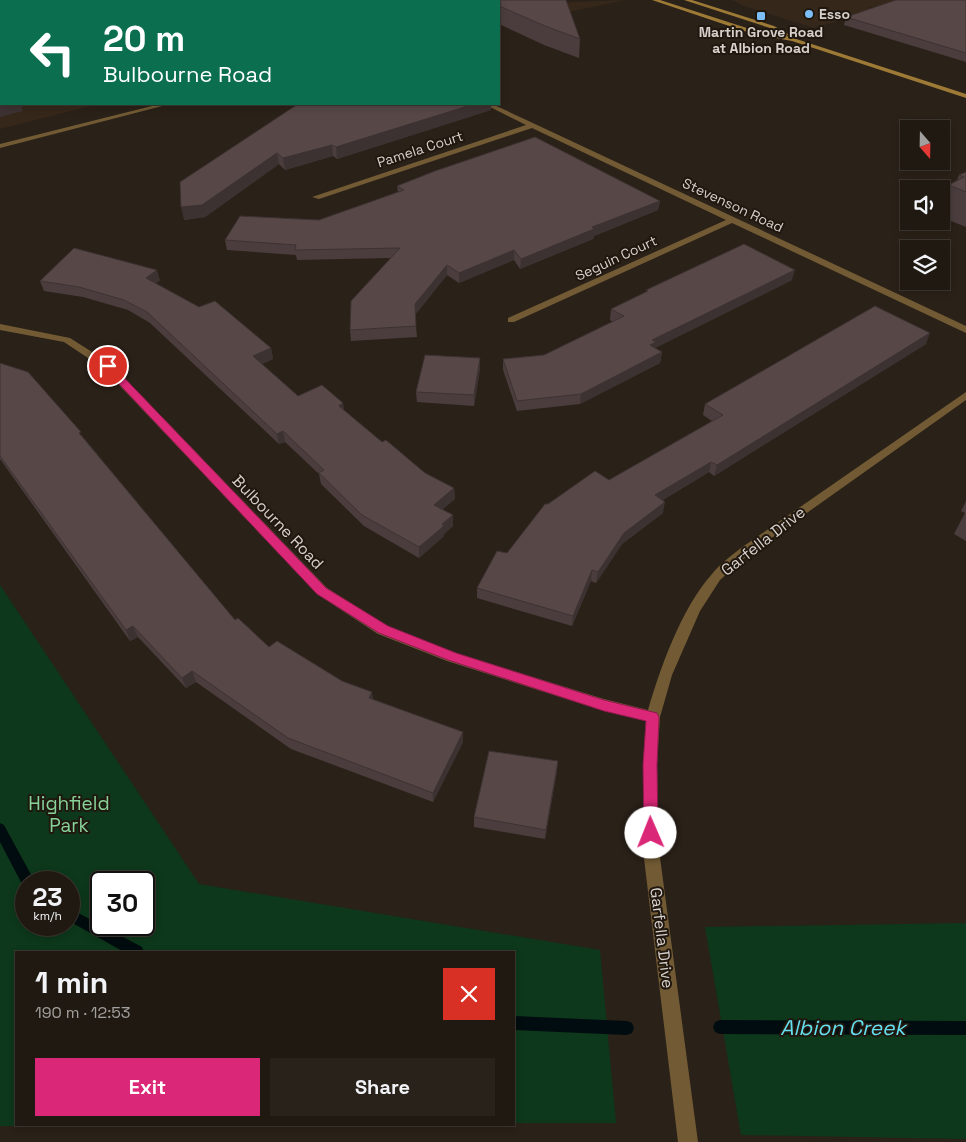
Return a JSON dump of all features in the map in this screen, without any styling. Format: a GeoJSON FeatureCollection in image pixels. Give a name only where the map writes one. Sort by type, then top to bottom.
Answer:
{"type":"FeatureCollection","features":[{"type":"Feature","properties":{"kind":"main road"},"geometry":{"type":"LineString","coordinates":[[655,0],[755,33],[793,39],[966,96]]}},
{"type":"Feature","properties":{"kind":"main road"},"geometry":{"type":"LineString","coordinates":[[687,0],[772,27],[793,39]]}},
{"type":"Feature","properties":{"kind":"main road"},"geometry":{"type":"LineString","coordinates":[[720,4],[740,17]]}},
{"type":"Feature","properties":{"kind":"street"},"geometry":{"type":"LineString","coordinates":[[0,146],[163,105]]}},
{"type":"Feature","properties":{"kind":"street","name":"Stevenson Road"},"geometry":{"type":"LineString","coordinates":[[489,105],[966,330]]}},
{"type":"Feature","properties":{"kind":"street","name":"Pamela Court"},"geometry":{"type":"LineString","coordinates":[[316,196],[533,125]]}},
{"type":"Feature","properties":{"kind":"street","name":"Seguin Court"},"geometry":{"type":"LineString","coordinates":[[512,320],[732,220]]}},
{"type":"Feature","properties":{"kind":"street","name":"Bulbourne Road"},"geometry":{"type":"LineString","coordinates":[[0,327],[67,340],[108,366],[322,591],[383,630],[452,657],[604,705],[653,717]]}},
{"type":"Feature","properties":{"kind":"street","name":"Garfella Drive"},"geometry":{"type":"LineString","coordinates":[[688,1142],[651,850],[650,765],[653,717],[665,675],[695,609],[716,577],[745,551],[966,395]]}},
{"type":"Feature","properties":{"kind":"shaded area"},"geometry":{"type":"Polygon","coordinates":[[[627,0],[500,26],[500,5],[627,0]]]}},
{"type":"Feature","properties":{"kind":"shaded area"},"geometry":{"type":"Polygon","coordinates":[[[732,0],[903,0],[868,8],[876,11],[813,28],[744,6],[732,0]]]}},
{"type":"Feature","properties":{"kind":"shaded area"},"geometry":{"type":"Polygon","coordinates":[[[0,105],[95,105],[0,129],[0,105]]]}},
{"type":"Feature","properties":{"kind":"green space","name":"Highfield Park"},"geometry":{"type":"Polygon","coordinates":[[[0,585],[199,884],[600,950],[616,1123],[515,1123],[515,951],[15,951],[15,1126],[0,1126],[0,585]]]}},
{"type":"Feature","properties":{"kind":"green space"},"geometry":{"type":"Polygon","coordinates":[[[966,923],[966,1139],[741,1135],[705,927],[966,923]]]}},
{"type":"Feature","properties":{"kind":"building"},"geometry":{"type":"Polygon","coordinates":[[[500,0],[566,0],[580,39],[500,6],[500,0]]]}},
{"type":"Feature","properties":{"kind":"building"},"geometry":{"type":"Polygon","coordinates":[[[896,0],[966,0],[966,53],[846,17],[896,0]]]}},
{"type":"Feature","properties":{"kind":"building"},"geometry":{"type":"Polygon","coordinates":[[[296,105],[471,105],[336,147],[332,145],[283,158],[277,153],[202,205],[181,207],[180,182],[296,105]]]}},
{"type":"Feature","properties":{"kind":"building"},"geometry":{"type":"Polygon","coordinates":[[[535,137],[660,201],[592,227],[594,229],[521,259],[514,250],[459,273],[447,265],[415,304],[416,326],[350,330],[351,301],[400,248],[295,250],[296,245],[225,240],[240,216],[319,220],[404,190],[397,186],[435,171],[535,137]]]}},
{"type":"Feature","properties":{"kind":"building"},"geometry":{"type":"Polygon","coordinates":[[[966,172],[966,192],[950,185],[964,177],[959,175],[966,172]]]}},
{"type":"Feature","properties":{"kind":"building"},"geometry":{"type":"Polygon","coordinates":[[[744,244],[795,270],[652,340],[656,342],[650,345],[662,352],[581,394],[517,401],[503,359],[544,355],[624,316],[611,309],[648,291],[646,290],[744,244]]]}},
{"type":"Feature","properties":{"kind":"building"},"geometry":{"type":"Polygon","coordinates":[[[74,248],[157,270],[146,278],[199,307],[215,301],[271,348],[253,356],[298,396],[322,385],[343,403],[339,406],[382,442],[386,440],[425,473],[454,488],[434,505],[453,515],[442,524],[444,526],[419,547],[362,515],[319,473],[324,470],[283,431],[277,434],[147,312],[124,300],[79,287],[40,281],[74,248]]]}},
{"type":"Feature","properties":{"kind":"building"},"geometry":{"type":"Polygon","coordinates":[[[875,306],[930,333],[717,465],[711,462],[655,495],[665,502],[624,533],[598,572],[592,570],[573,616],[477,588],[497,551],[507,553],[545,504],[548,504],[595,471],[609,480],[723,415],[705,404],[875,306]]]}},
{"type":"Feature","properties":{"kind":"building"},"geometry":{"type":"Polygon","coordinates":[[[425,355],[480,358],[474,395],[416,392],[425,355]]]}},
{"type":"Feature","properties":{"kind":"building"},"geometry":{"type":"Polygon","coordinates":[[[0,363],[28,372],[81,432],[79,433],[235,620],[238,618],[269,647],[277,641],[342,681],[372,692],[369,698],[463,732],[433,793],[288,738],[192,671],[182,678],[133,626],[126,630],[0,456],[0,363]]]}},
{"type":"Feature","properties":{"kind":"building"},"geometry":{"type":"Polygon","coordinates":[[[489,751],[558,761],[546,830],[474,817],[489,751]]]}},
{"type":"Feature","properties":{"kind":"waterway","name":"Albion Creek"},"geometry":{"type":"LineString","coordinates":[[0,829],[22,871]]}},
{"type":"Feature","properties":{"kind":"waterway","name":"Albion Creek"},"geometry":{"type":"LineString","coordinates":[[80,920],[135,951]]}},
{"type":"Feature","properties":{"kind":"waterway","name":"Albion Creek"},"geometry":{"type":"LineString","coordinates":[[515,1023],[627,1028]]}},
{"type":"Feature","properties":{"kind":"waterway","name":"Albion Creek"},"geometry":{"type":"LineString","coordinates":[[720,1027],[966,1028]]}},
{"type":"Feature","properties":{"kind":"place","name":"Esso"},"geometry":{"type":"Point","coordinates":[809,14]}},
{"type":"Feature","properties":{"kind":"place","name":"Martin Grove Road at Albion Road"},"geometry":{"type":"Point","coordinates":[761,16]}},
{"type":"Feature","properties":{"kind":"route"},"geometry":{"type":"LineString","coordinates":[[108,366],[322,591],[383,630],[452,657],[604,705],[653,717],[650,765],[651,833]]}}]}
